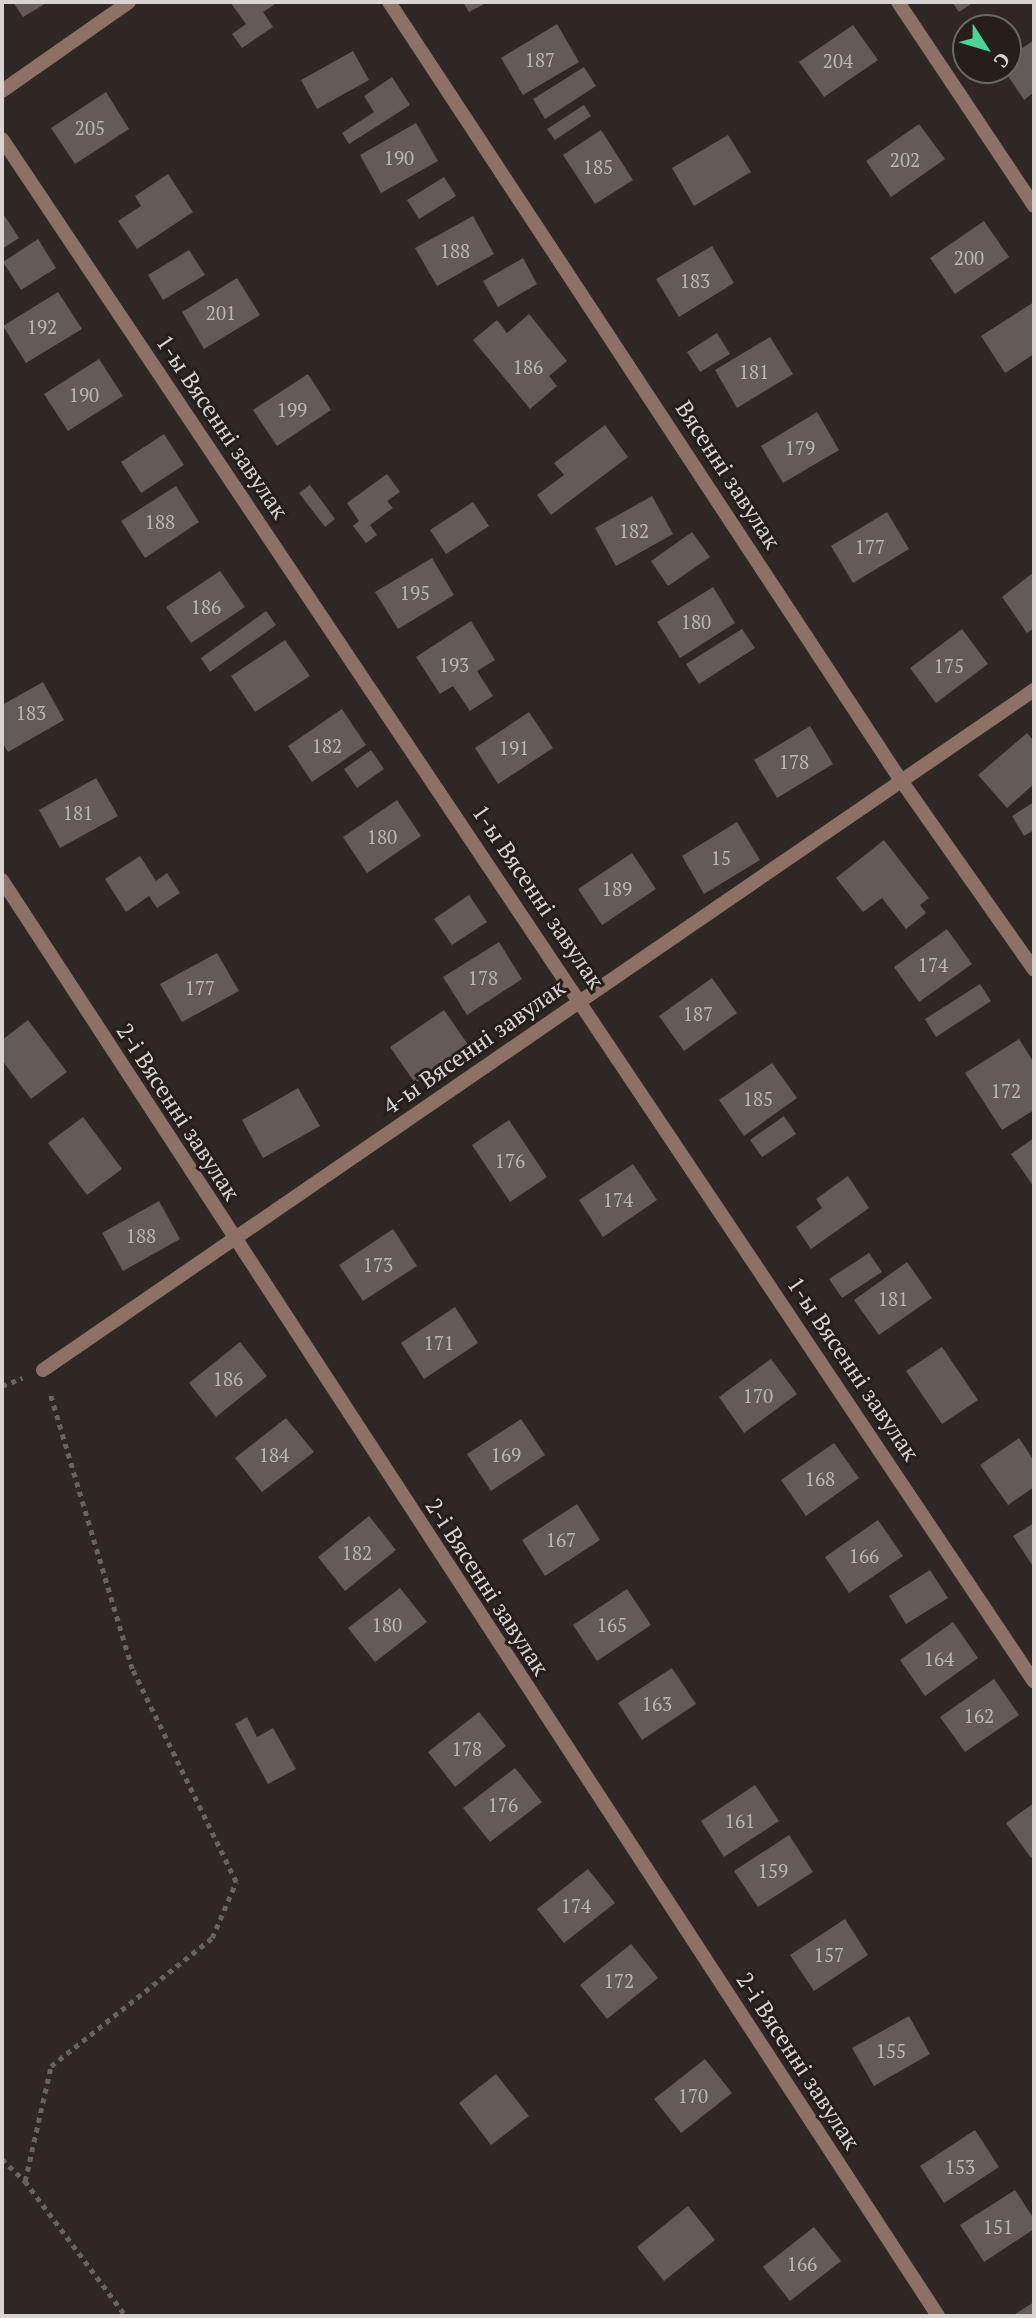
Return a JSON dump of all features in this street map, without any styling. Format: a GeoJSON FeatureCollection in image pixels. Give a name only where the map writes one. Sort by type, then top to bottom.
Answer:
{"type":"FeatureCollection","features":[{"type":"Feature","properties":{"kind":"street"},"geometry":{"type":"LineString","coordinates":[[2,90],[129,2]]}},
{"type":"Feature","properties":{"kind":"street","name":"Вясенні завулак"},"geometry":{"type":"LineString","coordinates":[[389,2],[900,779],[1034,970]]}},
{"type":"Feature","properties":{"kind":"street"},"geometry":{"type":"LineString","coordinates":[[898,2],[1034,206]]}},
{"type":"Feature","properties":{"kind":"street","name":"1-ы Вясенні завулак"},"geometry":{"type":"LineString","coordinates":[[2,139],[1034,1682]]}},
{"type":"Feature","properties":{"kind":"street","name":"4-ы Вясенні завулак"},"geometry":{"type":"LineString","coordinates":[[43,1370],[234,1241],[900,779],[1034,690]]}},
{"type":"Feature","properties":{"kind":"street","name":"2-і Вясенні завулак"},"geometry":{"type":"LineString","coordinates":[[2,880],[234,1241],[938,2316]]}},
{"type":"Feature","properties":{"kind":"path"},"geometry":{"type":"LineString","coordinates":[[25,2181],[51,2066],[212,1938],[236,1882],[132,1669],[43,1370]]}},
{"type":"Feature","properties":{"kind":"path"},"geometry":{"type":"LineString","coordinates":[[2,2159],[25,2181],[126,2316]]}},
{"type":"Feature","properties":{"kind":"building"},"geometry":{"type":"Polygon","coordinates":[[[13,2],[48,2],[23,17],[13,2]]]}},
{"type":"Feature","properties":{"kind":"building"},"geometry":{"type":"Polygon","coordinates":[[[230,2],[278,2],[263,12],[273,27],[242,48],[232,34],[246,24],[230,2]]]}},
{"type":"Feature","properties":{"kind":"building"},"geometry":{"type":"Polygon","coordinates":[[[463,2],[488,2],[469,12],[463,2]]]}},
{"type":"Feature","properties":{"kind":"building"},"geometry":{"type":"Polygon","coordinates":[[[952,2],[974,2],[959,12],[952,2]]]}},
{"type":"Feature","properties":{"kind":"building"},"geometry":{"type":"Polygon","coordinates":[[[557,24],[579,62],[523,95],[501,58],[557,24]]]}},
{"type":"Feature","properties":{"kind":"building"},"geometry":{"type":"Polygon","coordinates":[[[853,25],[878,60],[824,97],[799,62],[853,25]]]}},
{"type":"Feature","properties":{"kind":"building"},"geometry":{"type":"Polygon","coordinates":[[[1034,40],[1034,92],[1024,100],[1013,84],[1022,84],[1022,48],[1034,40]]]}},
{"type":"Feature","properties":{"kind":"building"},"geometry":{"type":"Polygon","coordinates":[[[353,51],[369,80],[317,109],[301,80],[353,51]]]}},
{"type":"Feature","properties":{"kind":"building"},"geometry":{"type":"Polygon","coordinates":[[[584,67],[596,86],[545,119],[533,99],[584,67]]]}},
{"type":"Feature","properties":{"kind":"building"},"geometry":{"type":"Polygon","coordinates":[[[392,77],[410,105],[349,144],[342,133],[374,112],[364,96],[392,77]]]}},
{"type":"Feature","properties":{"kind":"building"},"geometry":{"type":"Polygon","coordinates":[[[106,92],[129,129],[75,164],[51,128],[106,92]]]}},
{"type":"Feature","properties":{"kind":"building"},"geometry":{"type":"Polygon","coordinates":[[[584,105],[591,116],[555,140],[547,129],[584,105]]]}},
{"type":"Feature","properties":{"kind":"building"},"geometry":{"type":"Polygon","coordinates":[[[416,123],[438,161],[381,193],[360,155],[416,123]]]}},
{"type":"Feature","properties":{"kind":"building"},"geometry":{"type":"Polygon","coordinates":[[[919,124],[945,159],[891,197],[866,161],[919,124]]]}},
{"type":"Feature","properties":{"kind":"building"},"geometry":{"type":"Polygon","coordinates":[[[601,130],[633,180],[595,204],[563,155],[601,130]]]}},
{"type":"Feature","properties":{"kind":"building"},"geometry":{"type":"Polygon","coordinates":[[[728,135],[751,172],[694,206],[672,168],[728,135]]]}},
{"type":"Feature","properties":{"kind":"building"},"geometry":{"type":"Polygon","coordinates":[[[168,174],[193,212],[137,249],[118,221],[141,206],[135,196],[168,174]]]}},
{"type":"Feature","properties":{"kind":"building"},"geometry":{"type":"Polygon","coordinates":[[[444,177],[456,196],[419,219],[407,200],[444,177]]]}},
{"type":"Feature","properties":{"kind":"building"},"geometry":{"type":"Polygon","coordinates":[[[2,212],[19,238],[2,249],[2,212]]]}},
{"type":"Feature","properties":{"kind":"building"},"geometry":{"type":"Polygon","coordinates":[[[473,216],[494,254],[437,286],[415,248],[473,216]]]}},
{"type":"Feature","properties":{"kind":"building"},"geometry":{"type":"Polygon","coordinates":[[[984,221],[1009,257],[955,294],[930,258],[984,221]]]}},
{"type":"Feature","properties":{"kind":"building"},"geometry":{"type":"Polygon","coordinates":[[[38,239],[56,268],[21,290],[3,262],[38,239]]]}},
{"type":"Feature","properties":{"kind":"building"},"geometry":{"type":"Polygon","coordinates":[[[712,246],[734,283],[679,317],[656,279],[712,246]]]}},
{"type":"Feature","properties":{"kind":"building"},"geometry":{"type":"Polygon","coordinates":[[[189,250],[205,275],[163,300],[148,275],[189,250]]]}},
{"type":"Feature","properties":{"kind":"building"},"geometry":{"type":"Polygon","coordinates":[[[523,258],[537,284],[498,307],[483,281],[523,258]]]}},
{"type":"Feature","properties":{"kind":"building"},"geometry":{"type":"Polygon","coordinates":[[[237,278],[260,315],[204,349],[182,312],[237,278]]]}},
{"type":"Feature","properties":{"kind":"building"},"geometry":{"type":"Polygon","coordinates":[[[58,292],[82,329],[26,363],[3,326],[58,292]]]}},
{"type":"Feature","properties":{"kind":"building"},"geometry":{"type":"Polygon","coordinates":[[[1034,302],[1034,354],[1005,373],[981,336],[1034,302]]]}},
{"type":"Feature","properties":{"kind":"building"},"geometry":{"type":"Polygon","coordinates":[[[529,314],[567,361],[549,376],[557,386],[530,409],[473,340],[497,320],[507,333],[529,314]]]}},
{"type":"Feature","properties":{"kind":"building"},"geometry":{"type":"Polygon","coordinates":[[[717,333],[730,354],[700,372],[687,352],[717,333]]]}},
{"type":"Feature","properties":{"kind":"building"},"geometry":{"type":"Polygon","coordinates":[[[770,337],[793,374],[737,408],[715,370],[770,337]]]}},
{"type":"Feature","properties":{"kind":"building"},"geometry":{"type":"Polygon","coordinates":[[[99,359],[123,396],[68,431],[44,394],[99,359]]]}},
{"type":"Feature","properties":{"kind":"building"},"geometry":{"type":"Polygon","coordinates":[[[308,374],[331,410],[277,446],[253,410],[308,374]]]}},
{"type":"Feature","properties":{"kind":"building"},"geometry":{"type":"Polygon","coordinates":[[[817,412],[839,450],[783,483],[761,446],[817,412]]]}},
{"type":"Feature","properties":{"kind":"building"},"geometry":{"type":"Polygon","coordinates":[[[605,425],[628,457],[551,515],[537,495],[564,475],[554,463],[605,425]]]}},
{"type":"Feature","properties":{"kind":"building"},"geometry":{"type":"Polygon","coordinates":[[[164,434],[184,465],[141,493],[121,462],[164,434]]]}},
{"type":"Feature","properties":{"kind":"building"},"geometry":{"type":"Polygon","coordinates":[[[387,474],[400,492],[387,501],[393,508],[370,525],[377,535],[366,543],[353,526],[359,521],[347,503],[387,474]]]}},
{"type":"Feature","properties":{"kind":"building"},"geometry":{"type":"Polygon","coordinates":[[[310,485],[335,519],[325,527],[299,493],[310,485]]]}},
{"type":"Feature","properties":{"kind":"building"},"geometry":{"type":"Polygon","coordinates":[[[176,486],[199,522],[145,558],[121,521],[176,486]]]}},
{"type":"Feature","properties":{"kind":"building"},"geometry":{"type":"Polygon","coordinates":[[[652,496],[673,534],[616,566],[595,528],[652,496]]]}},
{"type":"Feature","properties":{"kind":"building"},"geometry":{"type":"Polygon","coordinates":[[[473,502],[489,526],[446,554],[430,530],[473,502]]]}},
{"type":"Feature","properties":{"kind":"building"},"geometry":{"type":"Polygon","coordinates":[[[887,512],[909,549],[853,583],[831,546],[887,512]]]}},
{"type":"Feature","properties":{"kind":"building"},"geometry":{"type":"Polygon","coordinates":[[[692,532],[710,557],[668,586],[651,561],[692,532]]]}},
{"type":"Feature","properties":{"kind":"building"},"geometry":{"type":"Polygon","coordinates":[[[432,558],[454,595],[398,629],[375,592],[432,558]]]}},
{"type":"Feature","properties":{"kind":"building"},"geometry":{"type":"Polygon","coordinates":[[[220,571],[245,607],[191,643],[166,607],[220,571]]]}},
{"type":"Feature","properties":{"kind":"building"},"geometry":{"type":"Polygon","coordinates":[[[1034,572],[1034,628],[1027,633],[1002,597],[1034,572]]]}},
{"type":"Feature","properties":{"kind":"building"},"geometry":{"type":"Polygon","coordinates":[[[713,587],[735,623],[680,658],[657,622],[713,587]]]}},
{"type":"Feature","properties":{"kind":"building"},"geometry":{"type":"Polygon","coordinates":[[[266,611],[276,625],[210,672],[201,658],[266,611]]]}},
{"type":"Feature","properties":{"kind":"building"},"geometry":{"type":"Polygon","coordinates":[[[471,621],[495,660],[477,671],[493,696],[470,711],[453,686],[440,694],[416,657],[471,621]]]}},
{"type":"Feature","properties":{"kind":"building"},"geometry":{"type":"Polygon","coordinates":[[[742,629],[755,648],[699,684],[686,664],[742,629]]]}},
{"type":"Feature","properties":{"kind":"building"},"geometry":{"type":"Polygon","coordinates":[[[962,629],[988,664],[936,703],[910,668],[962,629]]]}},
{"type":"Feature","properties":{"kind":"building"},"geometry":{"type":"Polygon","coordinates":[[[285,640],[310,676],[255,712],[231,676],[285,640]]]}},
{"type":"Feature","properties":{"kind":"building"},"geometry":{"type":"Polygon","coordinates":[[[43,682],[64,720],[8,752],[2,742],[2,705],[43,682]]]}},
{"type":"Feature","properties":{"kind":"building"},"geometry":{"type":"Polygon","coordinates":[[[342,709],[366,745],[312,782],[288,746],[342,709]]]}},
{"type":"Feature","properties":{"kind":"building"},"geometry":{"type":"Polygon","coordinates":[[[529,712],[553,748],[498,784],[475,748],[529,712]]]}},
{"type":"Feature","properties":{"kind":"building"},"geometry":{"type":"Polygon","coordinates":[[[810,726],[833,764],[777,798],[754,760],[810,726]]]}},
{"type":"Feature","properties":{"kind":"building"},"geometry":{"type":"Polygon","coordinates":[[[1027,733],[1034,741],[1034,784],[1007,808],[978,775],[1027,733]]]}},
{"type":"Feature","properties":{"kind":"building"},"geometry":{"type":"Polygon","coordinates":[[[371,750],[384,769],[357,788],[344,769],[371,750]]]}},
{"type":"Feature","properties":{"kind":"building"},"geometry":{"type":"Polygon","coordinates":[[[96,778],[118,816],[60,848],[39,810],[96,778]]]}},
{"type":"Feature","properties":{"kind":"building"},"geometry":{"type":"Polygon","coordinates":[[[397,800],[421,836],[367,873],[343,837],[397,800]]]}},
{"type":"Feature","properties":{"kind":"building"},"geometry":{"type":"Polygon","coordinates":[[[1034,802],[1034,830],[1024,836],[1012,816],[1034,802]]]}},
{"type":"Feature","properties":{"kind":"building"},"geometry":{"type":"Polygon","coordinates":[[[737,822],[760,860],[704,894],[682,856],[737,822]]]}},
{"type":"Feature","properties":{"kind":"building"},"geometry":{"type":"Polygon","coordinates":[[[884,840],[929,898],[920,905],[926,913],[906,929],[882,898],[863,912],[836,878],[884,840]]]}},
{"type":"Feature","properties":{"kind":"building"},"geometry":{"type":"Polygon","coordinates":[[[632,853],[656,889],[602,925],[578,889],[632,853]]]}},
{"type":"Feature","properties":{"kind":"building"},"geometry":{"type":"Polygon","coordinates":[[[140,856],[156,881],[167,873],[180,893],[157,908],[149,896],[126,912],[105,879],[140,856]]]}},
{"type":"Feature","properties":{"kind":"building"},"geometry":{"type":"Polygon","coordinates":[[[469,895],[487,922],[452,945],[434,919],[469,895]]]}},
{"type":"Feature","properties":{"kind":"building"},"geometry":{"type":"Polygon","coordinates":[[[947,929],[972,964],[919,1002],[894,967],[947,929]]]}},
{"type":"Feature","properties":{"kind":"building"},"geometry":{"type":"Polygon","coordinates":[[[499,942],[522,979],[467,1015],[443,977],[499,942]]]}},
{"type":"Feature","properties":{"kind":"building"},"geometry":{"type":"Polygon","coordinates":[[[217,953],[239,991],[182,1022],[160,984],[217,953]]]}},
{"type":"Feature","properties":{"kind":"building"},"geometry":{"type":"Polygon","coordinates":[[[712,978],[737,1013],[684,1051],[659,1016],[712,978]]]}},
{"type":"Feature","properties":{"kind":"building"},"geometry":{"type":"Polygon","coordinates":[[[980,984],[991,1001],[936,1037],[925,1019],[980,984]]]}},
{"type":"Feature","properties":{"kind":"building"},"geometry":{"type":"Polygon","coordinates":[[[444,1010],[469,1046],[415,1083],[390,1047],[444,1010]]]}},
{"type":"Feature","properties":{"kind":"building"},"geometry":{"type":"Polygon","coordinates":[[[28,1020],[67,1072],[31,1099],[2,1060],[2,1040],[28,1020]]]}},
{"type":"Feature","properties":{"kind":"building"},"geometry":{"type":"Polygon","coordinates":[[[1019,1039],[1034,1063],[1034,1110],[1002,1130],[965,1073],[1019,1039]]]}},
{"type":"Feature","properties":{"kind":"building"},"geometry":{"type":"Polygon","coordinates":[[[772,1063],[797,1098],[744,1136],[719,1100],[772,1063]]]}},
{"type":"Feature","properties":{"kind":"building"},"geometry":{"type":"Polygon","coordinates":[[[298,1088],[320,1126],[263,1158],[242,1120],[298,1088]]]}},
{"type":"Feature","properties":{"kind":"building"},"geometry":{"type":"Polygon","coordinates":[[[784,1116],[796,1134],[762,1157],[750,1140],[784,1116]]]}},
{"type":"Feature","properties":{"kind":"building"},"geometry":{"type":"Polygon","coordinates":[[[83,1117],[122,1169],[87,1195],[48,1143],[83,1117]]]}},
{"type":"Feature","properties":{"kind":"building"},"geometry":{"type":"Polygon","coordinates":[[[509,1120],[547,1177],[510,1202],[472,1145],[509,1120]]]}},
{"type":"Feature","properties":{"kind":"building"},"geometry":{"type":"Polygon","coordinates":[[[1034,1138],[1034,1187],[1011,1154],[1034,1138]]]}},
{"type":"Feature","properties":{"kind":"building"},"geometry":{"type":"Polygon","coordinates":[[[633,1164],[657,1200],[603,1237],[579,1200],[633,1164]]]}},
{"type":"Feature","properties":{"kind":"building"},"geometry":{"type":"Polygon","coordinates":[[[848,1176],[869,1208],[811,1249],[796,1227],[822,1208],[816,1199],[848,1176]]]}},
{"type":"Feature","properties":{"kind":"building"},"geometry":{"type":"Polygon","coordinates":[[[159,1201],[180,1239],[123,1271],[102,1233],[159,1201]]]}},
{"type":"Feature","properties":{"kind":"building"},"geometry":{"type":"Polygon","coordinates":[[[393,1229],[417,1266],[363,1301],[339,1265],[393,1229]]]}},
{"type":"Feature","properties":{"kind":"building"},"geometry":{"type":"Polygon","coordinates":[[[869,1253],[882,1272],[842,1298],[829,1279],[869,1253]]]}},
{"type":"Feature","properties":{"kind":"building"},"geometry":{"type":"Polygon","coordinates":[[[907,1262],[932,1298],[879,1335],[854,1300],[907,1262]]]}},
{"type":"Feature","properties":{"kind":"building"},"geometry":{"type":"Polygon","coordinates":[[[455,1307],[478,1343],[424,1379],[401,1343],[455,1307]]]}},
{"type":"Feature","properties":{"kind":"building"},"geometry":{"type":"Polygon","coordinates":[[[240,1342],[267,1376],[216,1417],[189,1383],[240,1342]]]}},
{"type":"Feature","properties":{"kind":"building"},"geometry":{"type":"Polygon","coordinates":[[[942,1347],[978,1400],[942,1424],[906,1371],[942,1347]]]}},
{"type":"Feature","properties":{"kind":"building"},"geometry":{"type":"Polygon","coordinates":[[[771,1359],[797,1394],[744,1433],[719,1397],[771,1359]]]}},
{"type":"Feature","properties":{"kind":"building"},"geometry":{"type":"Polygon","coordinates":[[[286,1418],[314,1452],[262,1492],[235,1458],[286,1418]]]}},
{"type":"Feature","properties":{"kind":"building"},"geometry":{"type":"Polygon","coordinates":[[[521,1419],[545,1455],[491,1491],[467,1454],[521,1419]]]}},
{"type":"Feature","properties":{"kind":"building"},"geometry":{"type":"Polygon","coordinates":[[[1019,1438],[1034,1461],[1034,1487],[1008,1505],[980,1465],[1019,1438]]]}},
{"type":"Feature","properties":{"kind":"building"},"geometry":{"type":"Polygon","coordinates":[[[834,1443],[859,1478],[806,1516],[781,1480],[834,1443]]]}},
{"type":"Feature","properties":{"kind":"building"},"geometry":{"type":"Polygon","coordinates":[[[577,1504],[600,1540],[545,1576],[522,1540],[577,1504]]]}},
{"type":"Feature","properties":{"kind":"building"},"geometry":{"type":"Polygon","coordinates":[[[369,1516],[396,1550],[345,1591],[318,1557],[369,1516]]]}},
{"type":"Feature","properties":{"kind":"building"},"geometry":{"type":"Polygon","coordinates":[[[878,1520],[903,1556],[849,1593],[825,1557],[878,1520]]]}},
{"type":"Feature","properties":{"kind":"building"},"geometry":{"type":"Polygon","coordinates":[[[1034,1523],[1034,1568],[1013,1536],[1034,1523]]]}},
{"type":"Feature","properties":{"kind":"building"},"geometry":{"type":"Polygon","coordinates":[[[930,1570],[948,1598],[906,1624],[889,1596],[930,1570]]]}},
{"type":"Feature","properties":{"kind":"building"},"geometry":{"type":"Polygon","coordinates":[[[400,1588],[427,1622],[375,1662],[348,1628],[400,1588]]]}},
{"type":"Feature","properties":{"kind":"building"},"geometry":{"type":"Polygon","coordinates":[[[627,1589],[651,1625],[597,1661],[573,1625],[627,1589]]]}},
{"type":"Feature","properties":{"kind":"building"},"geometry":{"type":"Polygon","coordinates":[[[953,1622],[978,1658],[925,1696],[900,1660],[953,1622]]]}},
{"type":"Feature","properties":{"kind":"building"},"geometry":{"type":"Polygon","coordinates":[[[672,1668],[696,1704],[642,1740],[618,1703],[672,1668]]]}},
{"type":"Feature","properties":{"kind":"building"},"geometry":{"type":"Polygon","coordinates":[[[994,1679],[1019,1715],[965,1752],[940,1717],[994,1679]]]}},
{"type":"Feature","properties":{"kind":"building"},"geometry":{"type":"Polygon","coordinates":[[[479,1712],[506,1746],[455,1787],[428,1752],[479,1712]]]}},
{"type":"Feature","properties":{"kind":"building"},"geometry":{"type":"Polygon","coordinates":[[[247,1717],[257,1737],[273,1728],[296,1769],[268,1784],[235,1724],[247,1717]]]}},
{"type":"Feature","properties":{"kind":"building"},"geometry":{"type":"Polygon","coordinates":[[[515,1768],[542,1802],[490,1842],[463,1808],[515,1768]]]}},
{"type":"Feature","properties":{"kind":"building"},"geometry":{"type":"Polygon","coordinates":[[[755,1785],[779,1821],[724,1857],[701,1821],[755,1785]]]}},
{"type":"Feature","properties":{"kind":"building"},"geometry":{"type":"Polygon","coordinates":[[[1034,1803],[1034,1855],[1031,1858],[1006,1823],[1034,1803]]]}},
{"type":"Feature","properties":{"kind":"building"},"geometry":{"type":"Polygon","coordinates":[[[789,1835],[813,1872],[758,1907],[734,1871],[789,1835]]]}},
{"type":"Feature","properties":{"kind":"building"},"geometry":{"type":"Polygon","coordinates":[[[588,1869],[615,1903],[564,1943],[537,1909],[588,1869]]]}},
{"type":"Feature","properties":{"kind":"building"},"geometry":{"type":"Polygon","coordinates":[[[845,1919],[868,1955],[814,1991],[790,1955],[845,1919]]]}},
{"type":"Feature","properties":{"kind":"building"},"geometry":{"type":"Polygon","coordinates":[[[631,1944],[658,1978],[607,2019],[580,1985],[631,1944]]]}},
{"type":"Feature","properties":{"kind":"building"},"geometry":{"type":"Polygon","coordinates":[[[909,2016],[930,2054],[874,2086],[852,2048],[909,2016]]]}},
{"type":"Feature","properties":{"kind":"building"},"geometry":{"type":"Polygon","coordinates":[[[705,2059],[732,2093],[681,2133],[654,2099],[705,2059]]]}},
{"type":"Feature","properties":{"kind":"building"},"geometry":{"type":"Polygon","coordinates":[[[496,2074],[529,2116],[491,2145],[459,2103],[496,2074]]]}},
{"type":"Feature","properties":{"kind":"building"},"geometry":{"type":"Polygon","coordinates":[[[975,2130],[999,2167],[944,2203],[920,2166],[975,2130]]]}},
{"type":"Feature","properties":{"kind":"building"},"geometry":{"type":"Polygon","coordinates":[[[1015,2190],[1034,2219],[1034,2229],[984,2262],[960,2225],[1015,2190]]]}},
{"type":"Feature","properties":{"kind":"building"},"geometry":{"type":"Polygon","coordinates":[[[688,2206],[715,2240],[664,2281],[637,2247],[688,2206]]]}},
{"type":"Feature","properties":{"kind":"building"},"geometry":{"type":"Polygon","coordinates":[[[814,2227],[841,2261],[790,2301],[763,2267],[814,2227]]]}},
{"type":"Feature","properties":{"kind":"building"},"geometry":{"type":"Polygon","coordinates":[[[1034,2302],[1034,2316],[1012,2316],[1034,2302]]]}}]}
